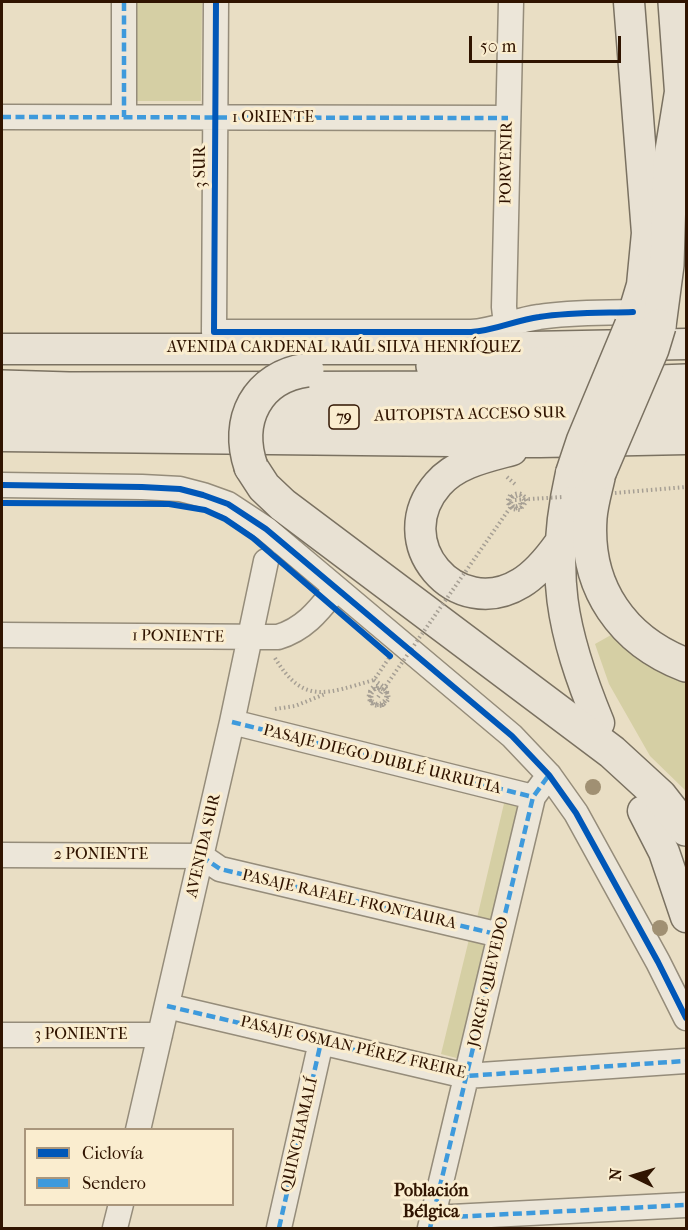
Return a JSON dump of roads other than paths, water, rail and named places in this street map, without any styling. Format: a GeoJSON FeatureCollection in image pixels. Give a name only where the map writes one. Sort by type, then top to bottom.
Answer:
{"type":"FeatureCollection","features":[{"type":"Feature","properties":{"kind":"highway"},"geometry":{"type":"LineString","coordinates":[[675,2],[687,153]]}},
{"type":"Feature","properties":{"kind":"highway"},"geometry":{"type":"LineString","coordinates":[[682,89],[670,163],[667,264],[641,321],[647,360],[585,473],[594,564],[608,603],[631,632],[655,651],[687,665]]}},
{"type":"Feature","properties":{"kind":"highway"},"geometry":{"type":"LineString","coordinates":[[687,367],[598,363],[307,370],[275,380],[259,395],[253,406],[246,431],[247,455],[251,467],[264,487],[283,505],[612,752],[660,796],[687,829]]}},
{"type":"Feature","properties":{"kind":"highway","name":"AUTOPISTA ACCESO SUR"},"geometry":{"type":"LineString","coordinates":[[2,387],[69,389],[502,388],[687,381]]}},
{"type":"Feature","properties":{"kind":"highway","name":"AUTOPISTA ACCESO SUR"},"geometry":{"type":"LineString","coordinates":[[2,415],[500,417],[687,409]]}},
{"type":"Feature","properties":{"kind":"main road"},"geometry":{"type":"LineString","coordinates":[[629,2],[647,233],[641,321]]}},
{"type":"Feature","properties":{"kind":"main road"},"geometry":{"type":"LineString","coordinates":[[37,349],[136,336],[214,332]]}},
{"type":"Feature","properties":{"kind":"main road","name":"AVENIDA CARDENAL RAÚL SILVA HENRÍQUEZ"},"geometry":{"type":"LineString","coordinates":[[2,349],[425,349],[687,344]]}},
{"type":"Feature","properties":{"kind":"main road"},"geometry":{"type":"LineString","coordinates":[[2,436],[540,442],[687,439]]}},
{"type":"Feature","properties":{"kind":"main road"},"geometry":{"type":"LineString","coordinates":[[540,442],[470,463],[448,475],[438,484],[424,508],[421,520],[422,542],[429,562],[445,581],[456,588],[483,593],[502,591],[522,583],[559,544],[585,473]]}},
{"type":"Feature","properties":{"kind":"main road"},"geometry":{"type":"LineString","coordinates":[[559,544],[560,575],[567,629],[580,673],[599,723]]}},
{"type":"Feature","properties":{"kind":"main road"},"geometry":{"type":"LineString","coordinates":[[643,811],[664,852],[687,917]]}},
{"type":"Feature","properties":{"kind":"street"},"geometry":{"type":"LineString","coordinates":[[124,2],[124,117]]}},
{"type":"Feature","properties":{"kind":"street","name":"3 SUR"},"geometry":{"type":"LineString","coordinates":[[214,332],[216,2]]}},
{"type":"Feature","properties":{"kind":"street","name":"PORVENIR"},"geometry":{"type":"LineString","coordinates":[[506,324],[504,307],[511,2]]}},
{"type":"Feature","properties":{"kind":"street","name":"1 ORIENTE"},"geometry":{"type":"LineString","coordinates":[[2,117],[508,118]]}},
{"type":"Feature","properties":{"kind":"street","name":"AVENIDA CARDENAL RAÚL SILVA HENRÍQUEZ"},"geometry":{"type":"LineString","coordinates":[[214,332],[471,332],[554,315],[641,321]]}},
{"type":"Feature","properties":{"kind":"street"},"geometry":{"type":"LineString","coordinates":[[2,485],[180,489],[228,504],[250,517],[512,736],[549,775],[568,800],[584,827],[687,1018]]}},
{"type":"Feature","properties":{"kind":"street","name":"AVENIDA SUR"},"geometry":{"type":"LineString","coordinates":[[138,1128],[232,723],[258,638],[266,561]]}},
{"type":"Feature","properties":{"kind":"street","name":"1 PONIENTE"},"geometry":{"type":"LineString","coordinates":[[2,634],[278,637],[298,629],[316,614],[336,589]]}},
{"type":"Feature","properties":{"kind":"street","name":"PASAJE DIEGO DUBLÉ URRUTIA"},"geometry":{"type":"LineString","coordinates":[[232,723],[533,797]]}},
{"type":"Feature","properties":{"kind":"street","name":"JORGE QUEVEDO"},"geometry":{"type":"LineString","coordinates":[[431,1223],[533,797],[549,775]]}},
{"type":"Feature","properties":{"kind":"street","name":"2 PONIENTE"},"geometry":{"type":"LineString","coordinates":[[2,855],[201,856]]}},
{"type":"Feature","properties":{"kind":"street","name":"PASAJE RAFAEL FRONTAURA"},"geometry":{"type":"LineString","coordinates":[[201,856],[220,869],[500,935]]}},
{"type":"Feature","properties":{"kind":"street","name":"PASAJE OSMAN PÉREZ FREIRE"},"geometry":{"type":"LineString","coordinates":[[167,1006],[466,1076],[686,1061]]}},
{"type":"Feature","properties":{"kind":"street","name":"3 PONIENTE"},"geometry":{"type":"LineString","coordinates":[[2,1035],[160,1035]]}},
{"type":"Feature","properties":{"kind":"street","name":"QUINCHAMALÍ"},"geometry":{"type":"LineString","coordinates":[[279,1228],[321,1042]]}},
{"type":"Feature","properties":{"kind":"street"},"geometry":{"type":"LineString","coordinates":[[431,1223],[687,1205]]}},
{"type":"Feature","properties":{"kind":"street"},"geometry":{"type":"LineString","coordinates":[[115,1228],[120,1206]]}},
{"type":"Feature","properties":{"kind":"district","name":"Población Bélgica"},"geometry":{"type":"Point","coordinates":[431,1202]}}]}
